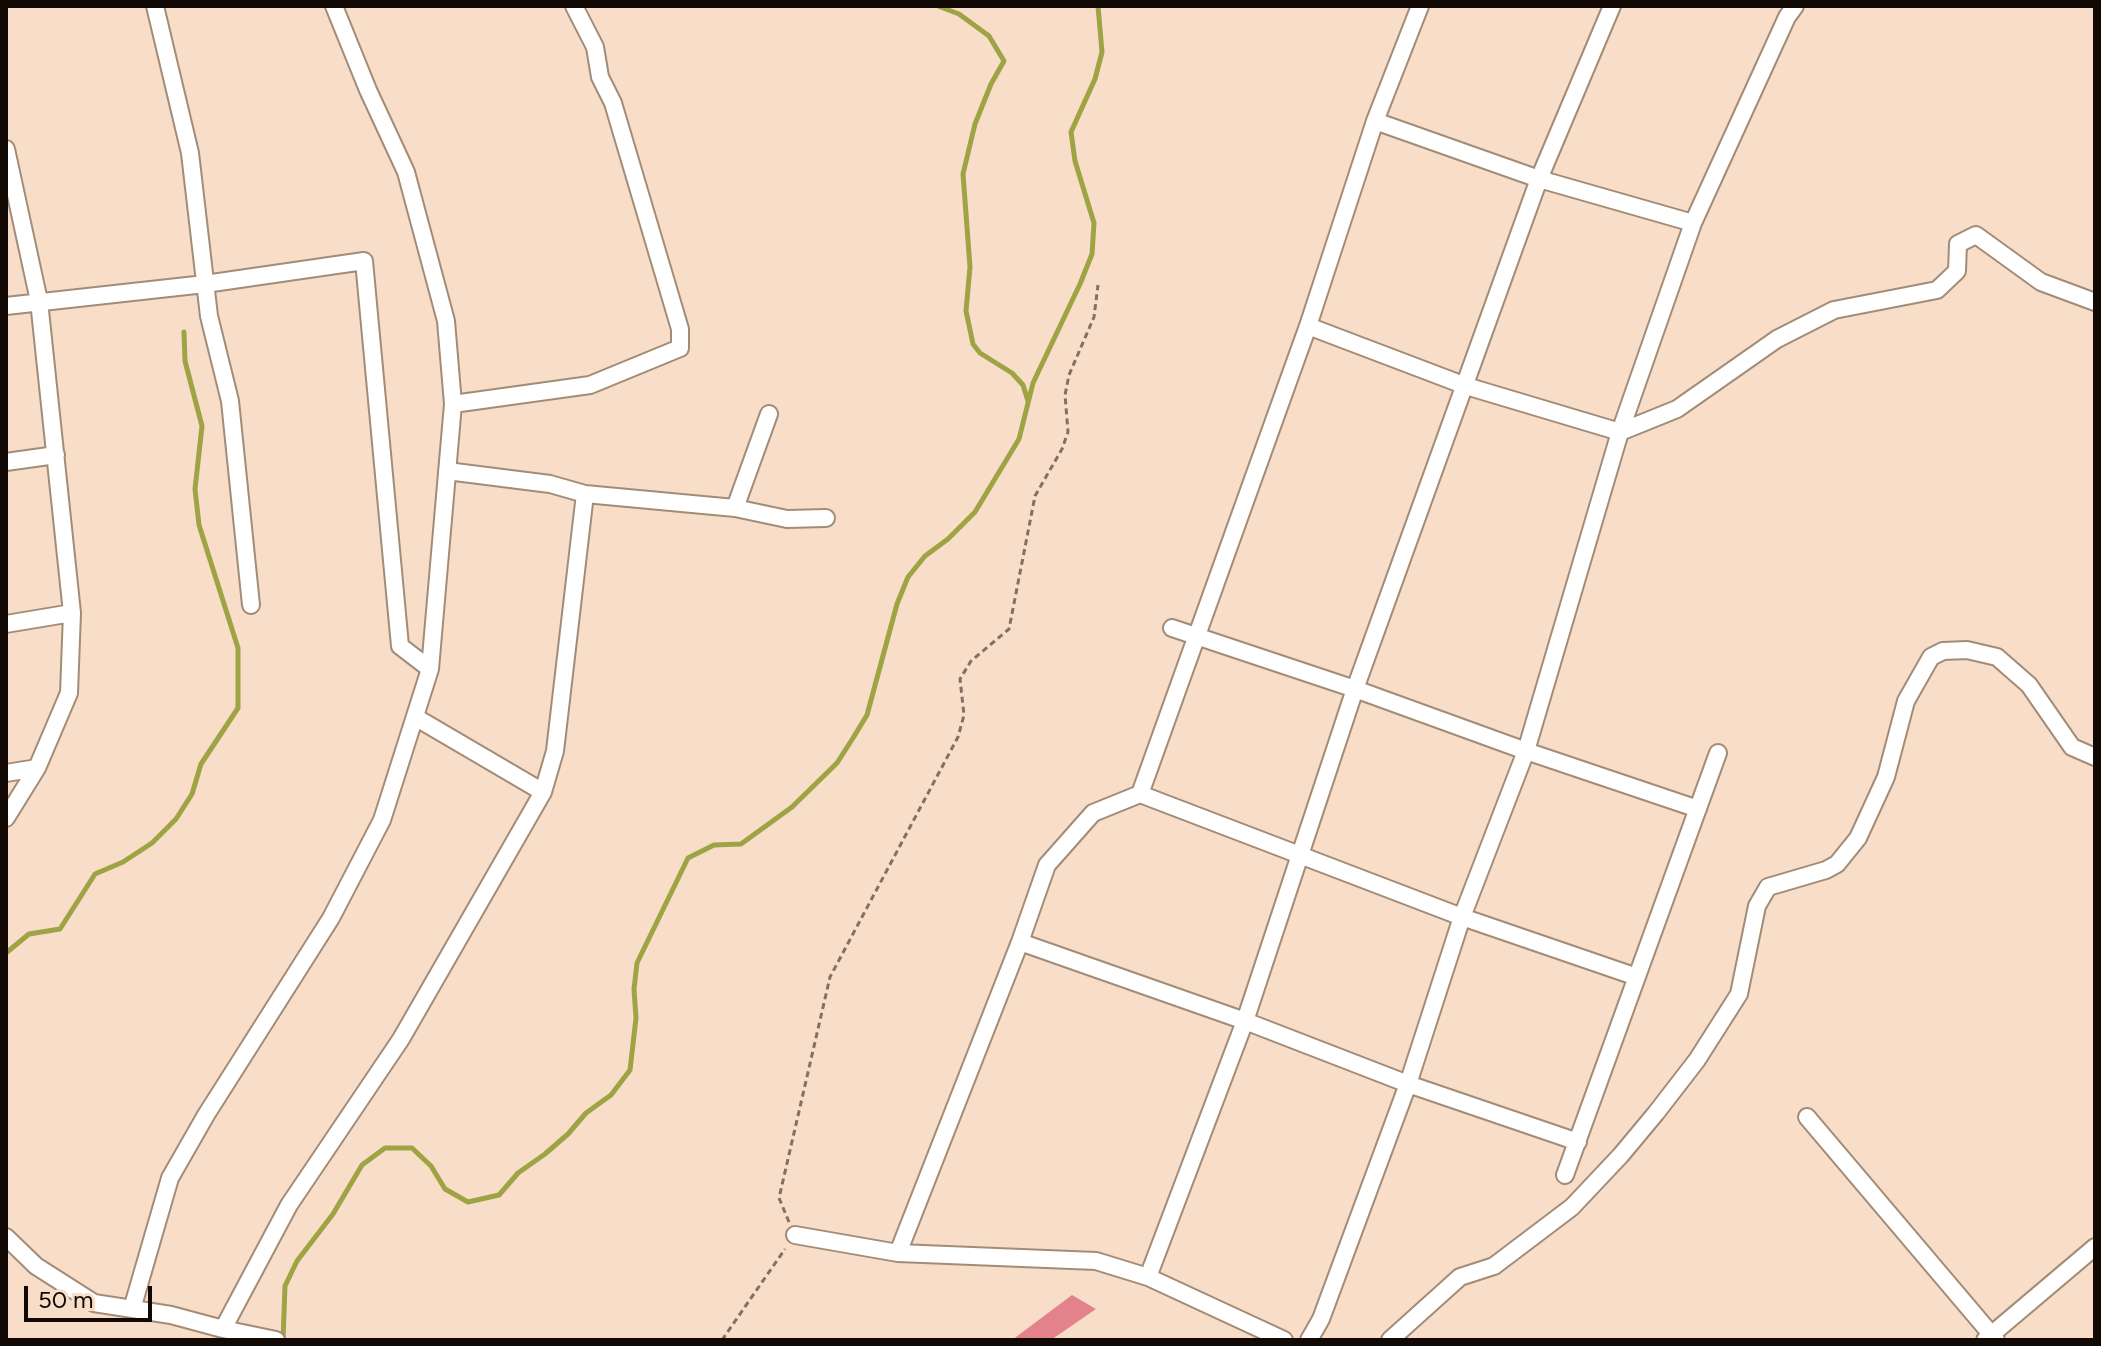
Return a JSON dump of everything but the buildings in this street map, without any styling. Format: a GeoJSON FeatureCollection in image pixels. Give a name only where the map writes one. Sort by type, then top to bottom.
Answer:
{"type":"FeatureCollection","features":[{"type":"Feature","properties":{"kind":"street"},"geometry":{"type":"LineString","coordinates":[[155,6],[190,153],[209,316],[230,401],[251,605]]}},
{"type":"Feature","properties":{"kind":"street"},"geometry":{"type":"LineString","coordinates":[[132,1309],[170,1178],[206,1115],[331,918],[382,820],[430,669],[453,404],[446,321],[406,172],[334,6]]}},
{"type":"Feature","properties":{"kind":"street"},"geometry":{"type":"LineString","coordinates":[[453,404],[590,385],[680,348],[680,329],[613,103],[600,77],[595,47],[574,6]]}},
{"type":"Feature","properties":{"kind":"street"},"geometry":{"type":"LineString","coordinates":[[1140,794],[1308,326],[1375,121],[1420,6]]}},
{"type":"Feature","properties":{"kind":"street"},"geometry":{"type":"LineString","coordinates":[[1148,1277],[1245,1021],[1355,689],[1539,179],[1612,6]]}},
{"type":"Feature","properties":{"kind":"street"},"geometry":{"type":"LineString","coordinates":[[1309,1340],[1321,1319],[1408,1084],[1462,917],[1526,751],[1620,432],[1693,223],[1787,17],[1795,6]]}},
{"type":"Feature","properties":{"kind":"street"},"geometry":{"type":"LineString","coordinates":[[1375,121],[1539,179],[1693,223]]}},
{"type":"Feature","properties":{"kind":"street"},"geometry":{"type":"LineString","coordinates":[[6,818],[37,768],[69,693],[72,613],[39,301],[7,145]]}},
{"type":"Feature","properties":{"kind":"street"},"geometry":{"type":"LineString","coordinates":[[1308,326],[1466,386],[1620,432],[1677,409],[1777,339],[1834,310],[1937,290],[1957,271],[1958,244],[1976,235],[2041,282],[2095,302]]}},
{"type":"Feature","properties":{"kind":"street"},"geometry":{"type":"LineString","coordinates":[[6,306],[205,284],[364,261],[400,646],[430,669]]}},
{"type":"Feature","properties":{"kind":"street"},"geometry":{"type":"LineString","coordinates":[[735,508],[769,414]]}},
{"type":"Feature","properties":{"kind":"street"},"geometry":{"type":"LineString","coordinates":[[6,462],[56,455]]}},
{"type":"Feature","properties":{"kind":"street"},"geometry":{"type":"LineString","coordinates":[[447,471],[550,484],[585,494],[735,508],[787,519],[826,518]]}},
{"type":"Feature","properties":{"kind":"street"},"geometry":{"type":"LineString","coordinates":[[223,1329],[289,1205],[401,1039],[543,792],[555,751],[585,494]]}},
{"type":"Feature","properties":{"kind":"street"},"geometry":{"type":"LineString","coordinates":[[6,624],[72,613]]}},
{"type":"Feature","properties":{"kind":"street"},"geometry":{"type":"LineString","coordinates":[[1172,628],[1698,809]]}},
{"type":"Feature","properties":{"kind":"street"},"geometry":{"type":"LineString","coordinates":[[1390,1340],[1460,1277],[1494,1266],[1572,1207],[1656,1113],[1697,1060],[1739,994],[1757,906],[1768,887],[1826,870],[1837,864],[1858,838],[1886,777],[1906,701],[1931,657],[1943,651],[1967,650],[1997,657],[2029,685],[2072,747],[2095,757]]}},
{"type":"Feature","properties":{"kind":"street"},"geometry":{"type":"LineString","coordinates":[[415,717],[543,792]]}},
{"type":"Feature","properties":{"kind":"street"},"geometry":{"type":"LineString","coordinates":[[1565,1175],[1718,753]]}},
{"type":"Feature","properties":{"kind":"street"},"geometry":{"type":"LineString","coordinates":[[6,773],[37,768]]}},
{"type":"Feature","properties":{"kind":"street"},"geometry":{"type":"LineString","coordinates":[[898,1253],[1047,865],[1093,813],[1140,794],[1462,917],[1637,977]]}},
{"type":"Feature","properties":{"kind":"street"},"geometry":{"type":"LineString","coordinates":[[1020,942],[1245,1021],[1408,1084],[1578,1142]]}},
{"type":"Feature","properties":{"kind":"street"},"geometry":{"type":"LineString","coordinates":[[1807,1117],[1991,1338],[2095,1247]]}},
{"type":"Feature","properties":{"kind":"street"},"geometry":{"type":"LineString","coordinates":[[795,1235],[898,1253],[1096,1261],[1148,1277],[1284,1340]]}},
{"type":"Feature","properties":{"kind":"street"},"geometry":{"type":"LineString","coordinates":[[6,1237],[36,1266],[94,1303],[171,1315],[276,1340]]}},
{"type":"Feature","properties":{"kind":"path"},"geometry":{"type":"LineString","coordinates":[[722,1340],[795,1235],[779,1198],[830,977],[958,737],[964,715],[960,679],[971,661],[1009,629],[1035,496],[1062,449],[1068,432],[1065,395],[1069,375],[1094,317],[1098,285]]}},
{"type":"Feature","properties":{"kind":"shaded area"},"geometry":{"type":"Polygon","coordinates":[[[1072,1295],[1096,1309],[1051,1340],[1012,1340],[1072,1295]]]}},
{"type":"Feature","properties":{"kind":"waterway"},"geometry":{"type":"LineString","coordinates":[[938,6],[959,14],[989,36],[1004,61],[975,124],[963,174],[970,267],[966,311],[973,344],[980,353],[1012,373],[1023,385],[1028,401]]}},
{"type":"Feature","properties":{"kind":"waterway"},"geometry":{"type":"LineString","coordinates":[[283,1340],[285,1286],[297,1261],[333,1214],[362,1165],[385,1148],[412,1148],[431,1166],[445,1189],[468,1202],[499,1195],[518,1173],[545,1154],[586,1113],[611,1095],[630,1070],[636,1018],[634,989],[637,963],[688,858],[714,845],[741,844],[792,807],[837,763],[853,738],[867,715],[897,604],[908,577],[925,556],[948,539],[975,512],[1019,439],[1033,383],[1092,254],[1094,223],[1075,161],[1071,132],[1095,79],[1102,52],[1098,6]]}},
{"type":"Feature","properties":{"kind":"waterway"},"geometry":{"type":"LineString","coordinates":[[6,953],[29,934],[60,929],[95,874],[123,862],[152,843],[176,819],[192,794],[201,764],[238,708],[238,648],[199,525],[195,489],[202,426],[185,361],[184,332]]}}]}
